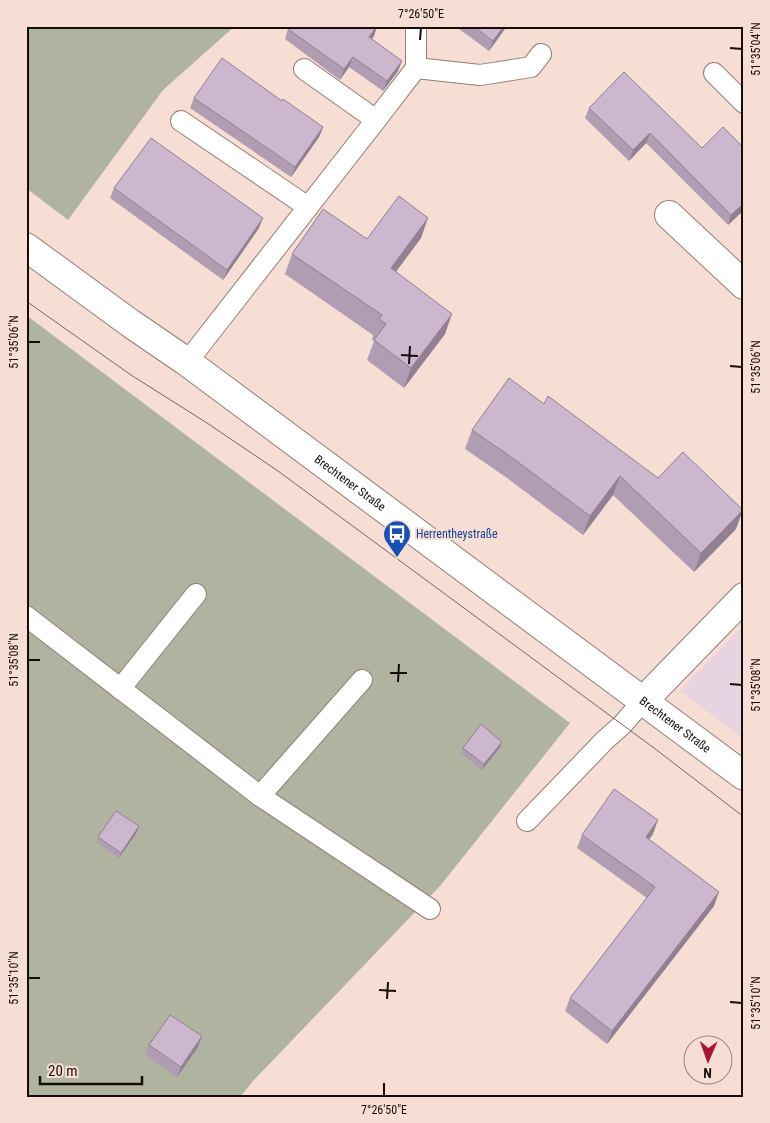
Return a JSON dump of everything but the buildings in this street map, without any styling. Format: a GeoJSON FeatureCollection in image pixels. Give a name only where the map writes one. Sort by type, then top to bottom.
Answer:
{"type":"FeatureCollection","features":[{"type":"Feature","properties":{"kind":"main road"},"geometry":{"type":"LineString","coordinates":[[669,215],[744,285]]}},
{"type":"Feature","properties":{"kind":"main road","name":"Brechtener Straße"},"geometry":{"type":"LineString","coordinates":[[28,250],[187,362],[744,776]]}},
{"type":"Feature","properties":{"kind":"main road"},"geometry":{"type":"LineString","coordinates":[[642,702],[744,597]]}},
{"type":"Feature","properties":{"kind":"lane"},"geometry":{"type":"LineString","coordinates":[[187,362],[416,68],[416,26]]}},
{"type":"Feature","properties":{"kind":"lane"},"geometry":{"type":"LineString","coordinates":[[416,68],[480,76],[531,67],[541,54]]}},
{"type":"Feature","properties":{"kind":"lane"},"geometry":{"type":"LineString","coordinates":[[304,69],[376,120]]}},
{"type":"Feature","properties":{"kind":"lane"},"geometry":{"type":"LineString","coordinates":[[714,73],[744,103]]}},
{"type":"Feature","properties":{"kind":"lane"},"geometry":{"type":"LineString","coordinates":[[181,121],[308,207]]}},
{"type":"Feature","properties":{"kind":"lane"},"geometry":{"type":"LineString","coordinates":[[120,689],[196,594]]}},
{"type":"Feature","properties":{"kind":"lane"},"geometry":{"type":"LineString","coordinates":[[26,616],[260,796],[430,909]]}},
{"type":"Feature","properties":{"kind":"lane"},"geometry":{"type":"LineString","coordinates":[[260,796],[362,680]]}},
{"type":"Feature","properties":{"kind":"lane"},"geometry":{"type":"LineString","coordinates":[[527,821],[605,740],[622,725],[642,702]]}},
{"type":"Feature","properties":{"kind":"shaded area"},"geometry":{"type":"Polygon","coordinates":[[[744,625],[744,739],[680,691],[744,625]]]}},
{"type":"Feature","properties":{"kind":"green space"},"geometry":{"type":"Polygon","coordinates":[[[26,26],[235,26],[163,90],[68,220],[26,188],[26,26]]]}},
{"type":"Feature","properties":{"kind":"green space"},"geometry":{"type":"Polygon","coordinates":[[[26,315],[570,723],[440,886],[253,1081],[240,1097],[26,1097],[26,315]]]}},
{"type":"Feature","properties":{"kind":"tram line"},"geometry":{"type":"LineString","coordinates":[[26,301],[131,375],[278,471],[654,748],[744,817]]}},
{"type":"Feature","properties":{"kind":"place","name":"Herrentheystraße"},"geometry":{"type":"Point","coordinates":[397,558]}}]}
